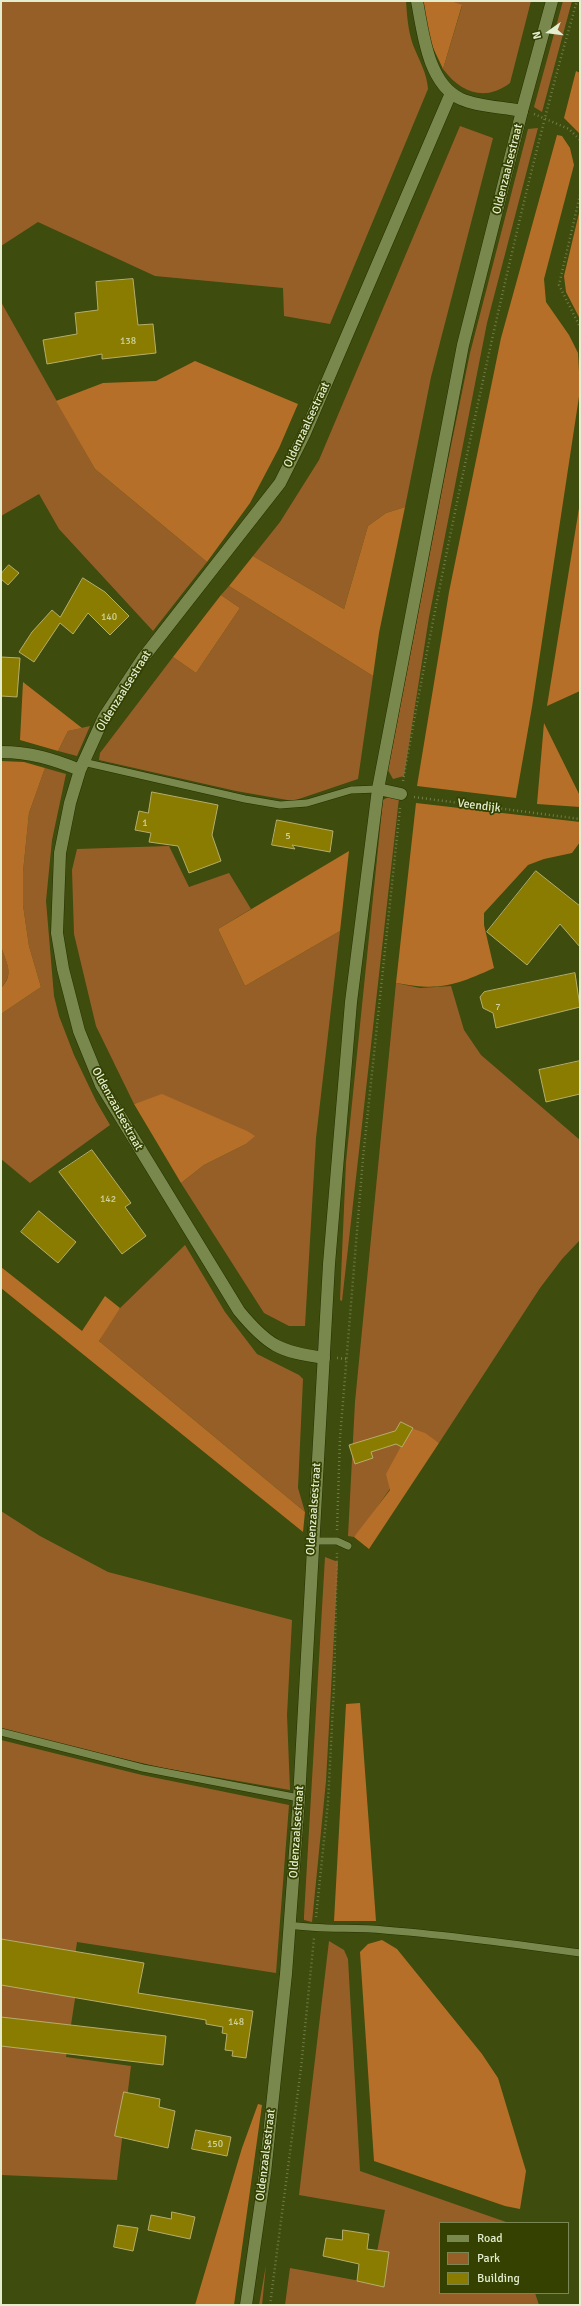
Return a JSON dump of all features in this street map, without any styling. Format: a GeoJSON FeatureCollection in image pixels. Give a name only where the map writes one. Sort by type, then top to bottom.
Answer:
{"type":"FeatureCollection","features":[{"type":"Feature","properties":{"kind":"main road"},"geometry":{"type":"LineString","coordinates":[[417,1],[434,69],[451,93],[470,102],[522,111]]}},
{"type":"Feature","properties":{"kind":"main road","name":"Oldenzaalsestraat"},"geometry":{"type":"LineString","coordinates":[[246,2305],[265,2173],[290,1925],[299,1798],[312,1541],[329,1264],[351,1002],[378,789],[463,345],[522,111],[552,1]]}},
{"type":"Feature","properties":{"kind":"main road","name":"Oldenzaalsestraat"},"geometry":{"type":"LineString","coordinates":[[324,1358],[296,1354],[275,1346],[259,1334],[239,1311],[131,1135],[99,1078],[79,1031],[63,969],[57,933],[60,853],[70,803],[81,766],[104,717],[144,658],[280,483],[305,433],[451,93]]}},
{"type":"Feature","properties":{"kind":"main road"},"geometry":{"type":"LineString","coordinates":[[1,752],[18,752],[50,757],[81,766]]}},
{"type":"Feature","properties":{"kind":"main road"},"geometry":{"type":"LineString","coordinates":[[378,789],[401,794]]}},
{"type":"Feature","properties":{"kind":"lane"},"geometry":{"type":"LineString","coordinates":[[81,766],[280,805],[307,803],[351,790],[378,789]]}},
{"type":"Feature","properties":{"kind":"lane"},"geometry":{"type":"LineString","coordinates":[[312,1541],[337,1541],[348,1546]]}},
{"type":"Feature","properties":{"kind":"lane"},"geometry":{"type":"LineString","coordinates":[[1,1732],[143,1768],[299,1798]]}},
{"type":"Feature","properties":{"kind":"lane"},"geometry":{"type":"LineString","coordinates":[[290,1925],[315,1929],[382,1930],[454,1936],[580,1953]]}},
{"type":"Feature","properties":{"kind":"path"},"geometry":{"type":"LineString","coordinates":[[270,2305],[301,2068],[328,1787],[334,1687],[340,1438],[362,1166],[401,794],[438,589],[464,465],[520,213],[577,1]]}},
{"type":"Feature","properties":{"kind":"path"},"geometry":{"type":"LineString","coordinates":[[546,117],[569,129],[580,140]]}},
{"type":"Feature","properties":{"kind":"path"},"geometry":{"type":"LineString","coordinates":[[580,195],[559,285],[580,328]]}},
{"type":"Feature","properties":{"kind":"path","name":"Veendijk"},"geometry":{"type":"LineString","coordinates":[[401,794],[422,799],[580,819]]}},
{"type":"Feature","properties":{"kind":"green space"},"geometry":{"type":"Polygon","coordinates":[[[1,1],[406,1],[411,39],[424,72],[428,89],[330,324],[284,316],[283,288],[155,276],[38,222],[1,246],[1,1]]]}},
{"type":"Feature","properties":{"kind":"green space"},"geometry":{"type":"Polygon","coordinates":[[[451,1],[531,1],[510,83],[501,89],[483,93],[474,92],[458,84],[443,69],[462,6],[451,1]]]}},
{"type":"Feature","properties":{"kind":"green space"},"geometry":{"type":"Polygon","coordinates":[[[563,1],[572,1],[542,112],[534,107],[563,1]]]}},
{"type":"Feature","properties":{"kind":"green space"},"geometry":{"type":"Polygon","coordinates":[[[460,126],[493,138],[431,377],[405,507],[386,513],[368,526],[344,609],[253,556],[280,522],[319,460],[460,126]]]}},
{"type":"Feature","properties":{"kind":"green space"},"geometry":{"type":"Polygon","coordinates":[[[538,128],[487,323],[429,617],[404,776],[393,779],[388,770],[470,353],[528,129],[538,128]]]}},
{"type":"Feature","properties":{"kind":"green space"},"geometry":{"type":"Polygon","coordinates":[[[1,302],[95,469],[207,562],[153,631],[59,529],[39,494],[1,516],[1,302]]]}},
{"type":"Feature","properties":{"kind":"green space"},"geometry":{"type":"Polygon","coordinates":[[[229,586],[373,676],[358,779],[293,801],[236,791],[99,760],[100,753],[173,657],[196,673],[240,608],[221,595],[229,586]]]}},
{"type":"Feature","properties":{"kind":"green space"},"geometry":{"type":"Polygon","coordinates":[[[90,726],[77,756],[58,751],[68,731],[90,726]]]}},
{"type":"Feature","properties":{"kind":"green space"},"geometry":{"type":"Polygon","coordinates":[[[45,768],[66,774],[52,840],[46,901],[54,996],[59,1016],[74,1055],[96,1101],[110,1125],[30,1183],[1,1159],[1,1014],[41,987],[29,946],[23,905],[23,872],[29,813],[45,768]]]}},
{"type":"Feature","properties":{"kind":"green space"},"geometry":{"type":"Polygon","coordinates":[[[390,796],[399,798],[342,1301],[340,1300],[346,1162],[383,800],[390,796]]]}},
{"type":"Feature","properties":{"kind":"green space"},"geometry":{"type":"Polygon","coordinates":[[[169,846],[189,887],[229,873],[251,909],[218,929],[245,986],[340,931],[316,1138],[305,1326],[289,1326],[264,1313],[181,1183],[204,1165],[246,1144],[254,1136],[162,1095],[134,1104],[96,1026],[74,934],[72,870],[77,849],[169,846]]]}},
{"type":"Feature","properties":{"kind":"green space"},"geometry":{"type":"Polygon","coordinates":[[[1,946],[7,963],[8,978],[1,988],[1,946]]]}},
{"type":"Feature","properties":{"kind":"green space"},"geometry":{"type":"Polygon","coordinates":[[[396,983],[420,988],[451,986],[464,1030],[481,1055],[580,1140],[580,1240],[562,1259],[540,1288],[439,1443],[427,1436],[361,1530],[354,1537],[348,1536],[355,1402],[396,983]]]}},
{"type":"Feature","properties":{"kind":"green space"},"geometry":{"type":"Polygon","coordinates":[[[185,1245],[225,1312],[257,1354],[299,1375],[303,1379],[298,1488],[305,1512],[99,1341],[116,1312],[185,1245]]]}},
{"type":"Feature","properties":{"kind":"green space"},"geometry":{"type":"Polygon","coordinates":[[[1,1511],[40,1536],[108,1572],[292,1620],[287,1715],[290,1790],[163,1768],[1,1730],[1,1511]]]}},
{"type":"Feature","properties":{"kind":"green space"},"geometry":{"type":"Polygon","coordinates":[[[325,1557],[338,1562],[326,1781],[312,1922],[304,1920],[304,1916],[325,1557]]]}},
{"type":"Feature","properties":{"kind":"green space"},"geometry":{"type":"Polygon","coordinates":[[[1,1740],[142,1775],[289,1805],[276,1973],[77,1942],[71,1984],[77,1986],[66,2057],[131,2066],[117,2180],[1,2175],[1,1740]]]}},
{"type":"Feature","properties":{"kind":"green space"},"geometry":{"type":"Polygon","coordinates":[[[329,1941],[344,1950],[348,1959],[360,2171],[506,2222],[439,2222],[439,2294],[535,2294],[539,2305],[285,2305],[290,2268],[371,2283],[385,2210],[299,2195],[329,1941]]]}},
{"type":"Feature","properties":{"kind":"green space"},"geometry":{"type":"Polygon","coordinates":[[[266,2265],[262,2305],[259,2305],[266,2265]]]}},
{"type":"Feature","properties":{"kind":"shaded area"},"geometry":{"type":"Polygon","coordinates":[[[420,1],[451,1],[462,5],[443,69],[429,39],[420,1]]]}},
{"type":"Feature","properties":{"kind":"shaded area"},"geometry":{"type":"Polygon","coordinates":[[[576,71],[580,73],[580,134],[564,118],[576,71]]]}},
{"type":"Feature","properties":{"kind":"shaded area"},"geometry":{"type":"Polygon","coordinates":[[[557,135],[562,136],[570,148],[574,165],[544,279],[546,302],[569,335],[578,353],[580,390],[532,707],[516,798],[417,786],[449,592],[501,338],[557,135]]]}},
{"type":"Feature","properties":{"kind":"shaded area"},"geometry":{"type":"Polygon","coordinates":[[[580,209],[580,319],[566,292],[564,276],[580,209]]]}},
{"type":"Feature","properties":{"kind":"shaded area"},"geometry":{"type":"Polygon","coordinates":[[[195,361],[298,404],[279,448],[250,503],[207,562],[95,469],[56,401],[103,383],[156,381],[195,361]]]}},
{"type":"Feature","properties":{"kind":"shaded area"},"geometry":{"type":"Polygon","coordinates":[[[580,502],[580,691],[547,706],[580,502]]]}},
{"type":"Feature","properties":{"kind":"shaded area"},"geometry":{"type":"Polygon","coordinates":[[[405,507],[379,633],[373,676],[229,586],[253,556],[344,609],[368,526],[386,513],[405,507]]]}},
{"type":"Feature","properties":{"kind":"shaded area"},"geometry":{"type":"Polygon","coordinates":[[[221,595],[240,608],[196,673],[173,657],[221,595]]]}},
{"type":"Feature","properties":{"kind":"shaded area"},"geometry":{"type":"Polygon","coordinates":[[[23,682],[82,728],[68,731],[58,751],[20,740],[23,682]]]}},
{"type":"Feature","properties":{"kind":"shaded area"},"geometry":{"type":"Polygon","coordinates":[[[544,723],[580,796],[580,807],[537,804],[544,723]]]}},
{"type":"Feature","properties":{"kind":"shaded area"},"geometry":{"type":"Polygon","coordinates":[[[1,761],[24,762],[45,768],[29,813],[23,872],[23,905],[29,946],[41,987],[1,1014],[1,988],[8,978],[8,968],[1,946],[1,761]]]}},
{"type":"Feature","properties":{"kind":"shaded area"},"geometry":{"type":"Polygon","coordinates":[[[416,803],[580,822],[580,842],[572,853],[544,859],[528,865],[484,913],[484,925],[494,968],[457,983],[436,987],[396,983],[416,803]]]}},
{"type":"Feature","properties":{"kind":"shaded area"},"geometry":{"type":"Polygon","coordinates":[[[349,851],[340,931],[245,986],[218,929],[349,851]]]}},
{"type":"Feature","properties":{"kind":"shaded area"},"geometry":{"type":"Polygon","coordinates":[[[162,1094],[247,1131],[255,1136],[246,1144],[204,1165],[181,1183],[134,1104],[162,1094]]]}},
{"type":"Feature","properties":{"kind":"shaded area"},"geometry":{"type":"Polygon","coordinates":[[[1,1267],[82,1331],[105,1296],[120,1308],[99,1341],[305,1512],[303,1532],[1,1288],[1,1267]]]}},
{"type":"Feature","properties":{"kind":"shaded area"},"geometry":{"type":"Polygon","coordinates":[[[411,1428],[425,1433],[439,1443],[369,1549],[354,1537],[390,1490],[386,1474],[411,1428]]]}},
{"type":"Feature","properties":{"kind":"shaded area"},"geometry":{"type":"Polygon","coordinates":[[[360,1703],[376,1921],[334,1921],[346,1704],[360,1703]]]}},
{"type":"Feature","properties":{"kind":"shaded area"},"geometry":{"type":"Polygon","coordinates":[[[382,1940],[397,1949],[482,2054],[498,2078],[526,2171],[520,2209],[505,2206],[374,2161],[360,1952],[368,1944],[382,1940]]]}},
{"type":"Feature","properties":{"kind":"shaded area"},"geometry":{"type":"Polygon","coordinates":[[[258,2104],[262,2105],[234,2305],[195,2305],[242,2148],[258,2104]]]}},
{"type":"Feature","properties":{"kind":"building"},"geometry":{"type":"Polygon","coordinates":[[[133,279],[138,325],[153,324],[156,353],[102,359],[102,354],[47,364],[43,340],[77,334],[75,313],[98,310],[96,282],[133,279]]]}},
{"type":"Feature","properties":{"kind":"building"},"geometry":{"type":"Polygon","coordinates":[[[9,565],[19,573],[8,585],[1,579],[1,574],[9,565]]]}},
{"type":"Feature","properties":{"kind":"building"},"geometry":{"type":"Polygon","coordinates":[[[83,578],[105,592],[129,616],[110,635],[88,613],[73,634],[60,623],[34,662],[19,652],[32,632],[52,610],[60,617],[83,578]]]}},
{"type":"Feature","properties":{"kind":"building"},"geometry":{"type":"Polygon","coordinates":[[[1,657],[20,658],[17,697],[1,696],[1,657]]]}},
{"type":"Feature","properties":{"kind":"building"},"geometry":{"type":"Polygon","coordinates":[[[152,792],[218,805],[212,835],[221,861],[189,873],[178,846],[149,842],[151,833],[135,830],[139,811],[148,813],[152,792]]]}},
{"type":"Feature","properties":{"kind":"building"},"geometry":{"type":"Polygon","coordinates":[[[277,820],[333,831],[330,852],[292,845],[295,849],[272,845],[277,820]]]}},
{"type":"Feature","properties":{"kind":"building"},"geometry":{"type":"Polygon","coordinates":[[[536,871],[580,906],[580,947],[560,924],[527,965],[487,932],[536,871]]]}},
{"type":"Feature","properties":{"kind":"building"},"geometry":{"type":"Polygon","coordinates":[[[575,973],[580,1007],[496,1028],[493,1013],[483,1008],[480,997],[484,992],[575,973]]]}},
{"type":"Feature","properties":{"kind":"building"},"geometry":{"type":"Polygon","coordinates":[[[580,1061],[580,1094],[546,1102],[539,1070],[580,1061]]]}},
{"type":"Feature","properties":{"kind":"building"},"geometry":{"type":"Polygon","coordinates":[[[92,1150],[131,1203],[125,1207],[146,1236],[122,1254],[59,1172],[92,1150]]]}},
{"type":"Feature","properties":{"kind":"building"},"geometry":{"type":"Polygon","coordinates":[[[39,1211],[76,1242],[58,1263],[21,1232],[39,1211]]]}},
{"type":"Feature","properties":{"kind":"building"},"geometry":{"type":"Polygon","coordinates":[[[401,1422],[413,1428],[402,1447],[396,1444],[371,1452],[373,1458],[355,1464],[349,1445],[395,1431],[401,1422]]]}},
{"type":"Feature","properties":{"kind":"building"},"geometry":{"type":"Polygon","coordinates":[[[1,1939],[144,1963],[138,1993],[253,2011],[246,2058],[232,2056],[233,2051],[225,2050],[227,2034],[222,2033],[223,2027],[206,2024],[206,2020],[1,1985],[1,1939]]]}},
{"type":"Feature","properties":{"kind":"building"},"geometry":{"type":"Polygon","coordinates":[[[1,2017],[166,2036],[163,2065],[1,2046],[1,2017]]]}},
{"type":"Feature","properties":{"kind":"building"},"geometry":{"type":"Polygon","coordinates":[[[124,2092],[160,2099],[159,2107],[175,2111],[168,2148],[115,2136],[124,2092]]]}},
{"type":"Feature","properties":{"kind":"building"},"geometry":{"type":"Polygon","coordinates":[[[196,2130],[231,2137],[227,2156],[192,2149],[196,2130]]]}},
{"type":"Feature","properties":{"kind":"building"},"geometry":{"type":"Polygon","coordinates":[[[172,2212],[195,2217],[190,2239],[148,2230],[151,2215],[171,2219],[172,2212]]]}},
{"type":"Feature","properties":{"kind":"building"},"geometry":{"type":"Polygon","coordinates":[[[118,2225],[138,2228],[133,2251],[114,2247],[118,2225]]]}},
{"type":"Feature","properties":{"kind":"building"},"geometry":{"type":"Polygon","coordinates":[[[343,2230],[369,2234],[367,2249],[389,2252],[384,2287],[357,2281],[359,2264],[323,2256],[326,2238],[342,2240],[343,2230]]]}}]}
